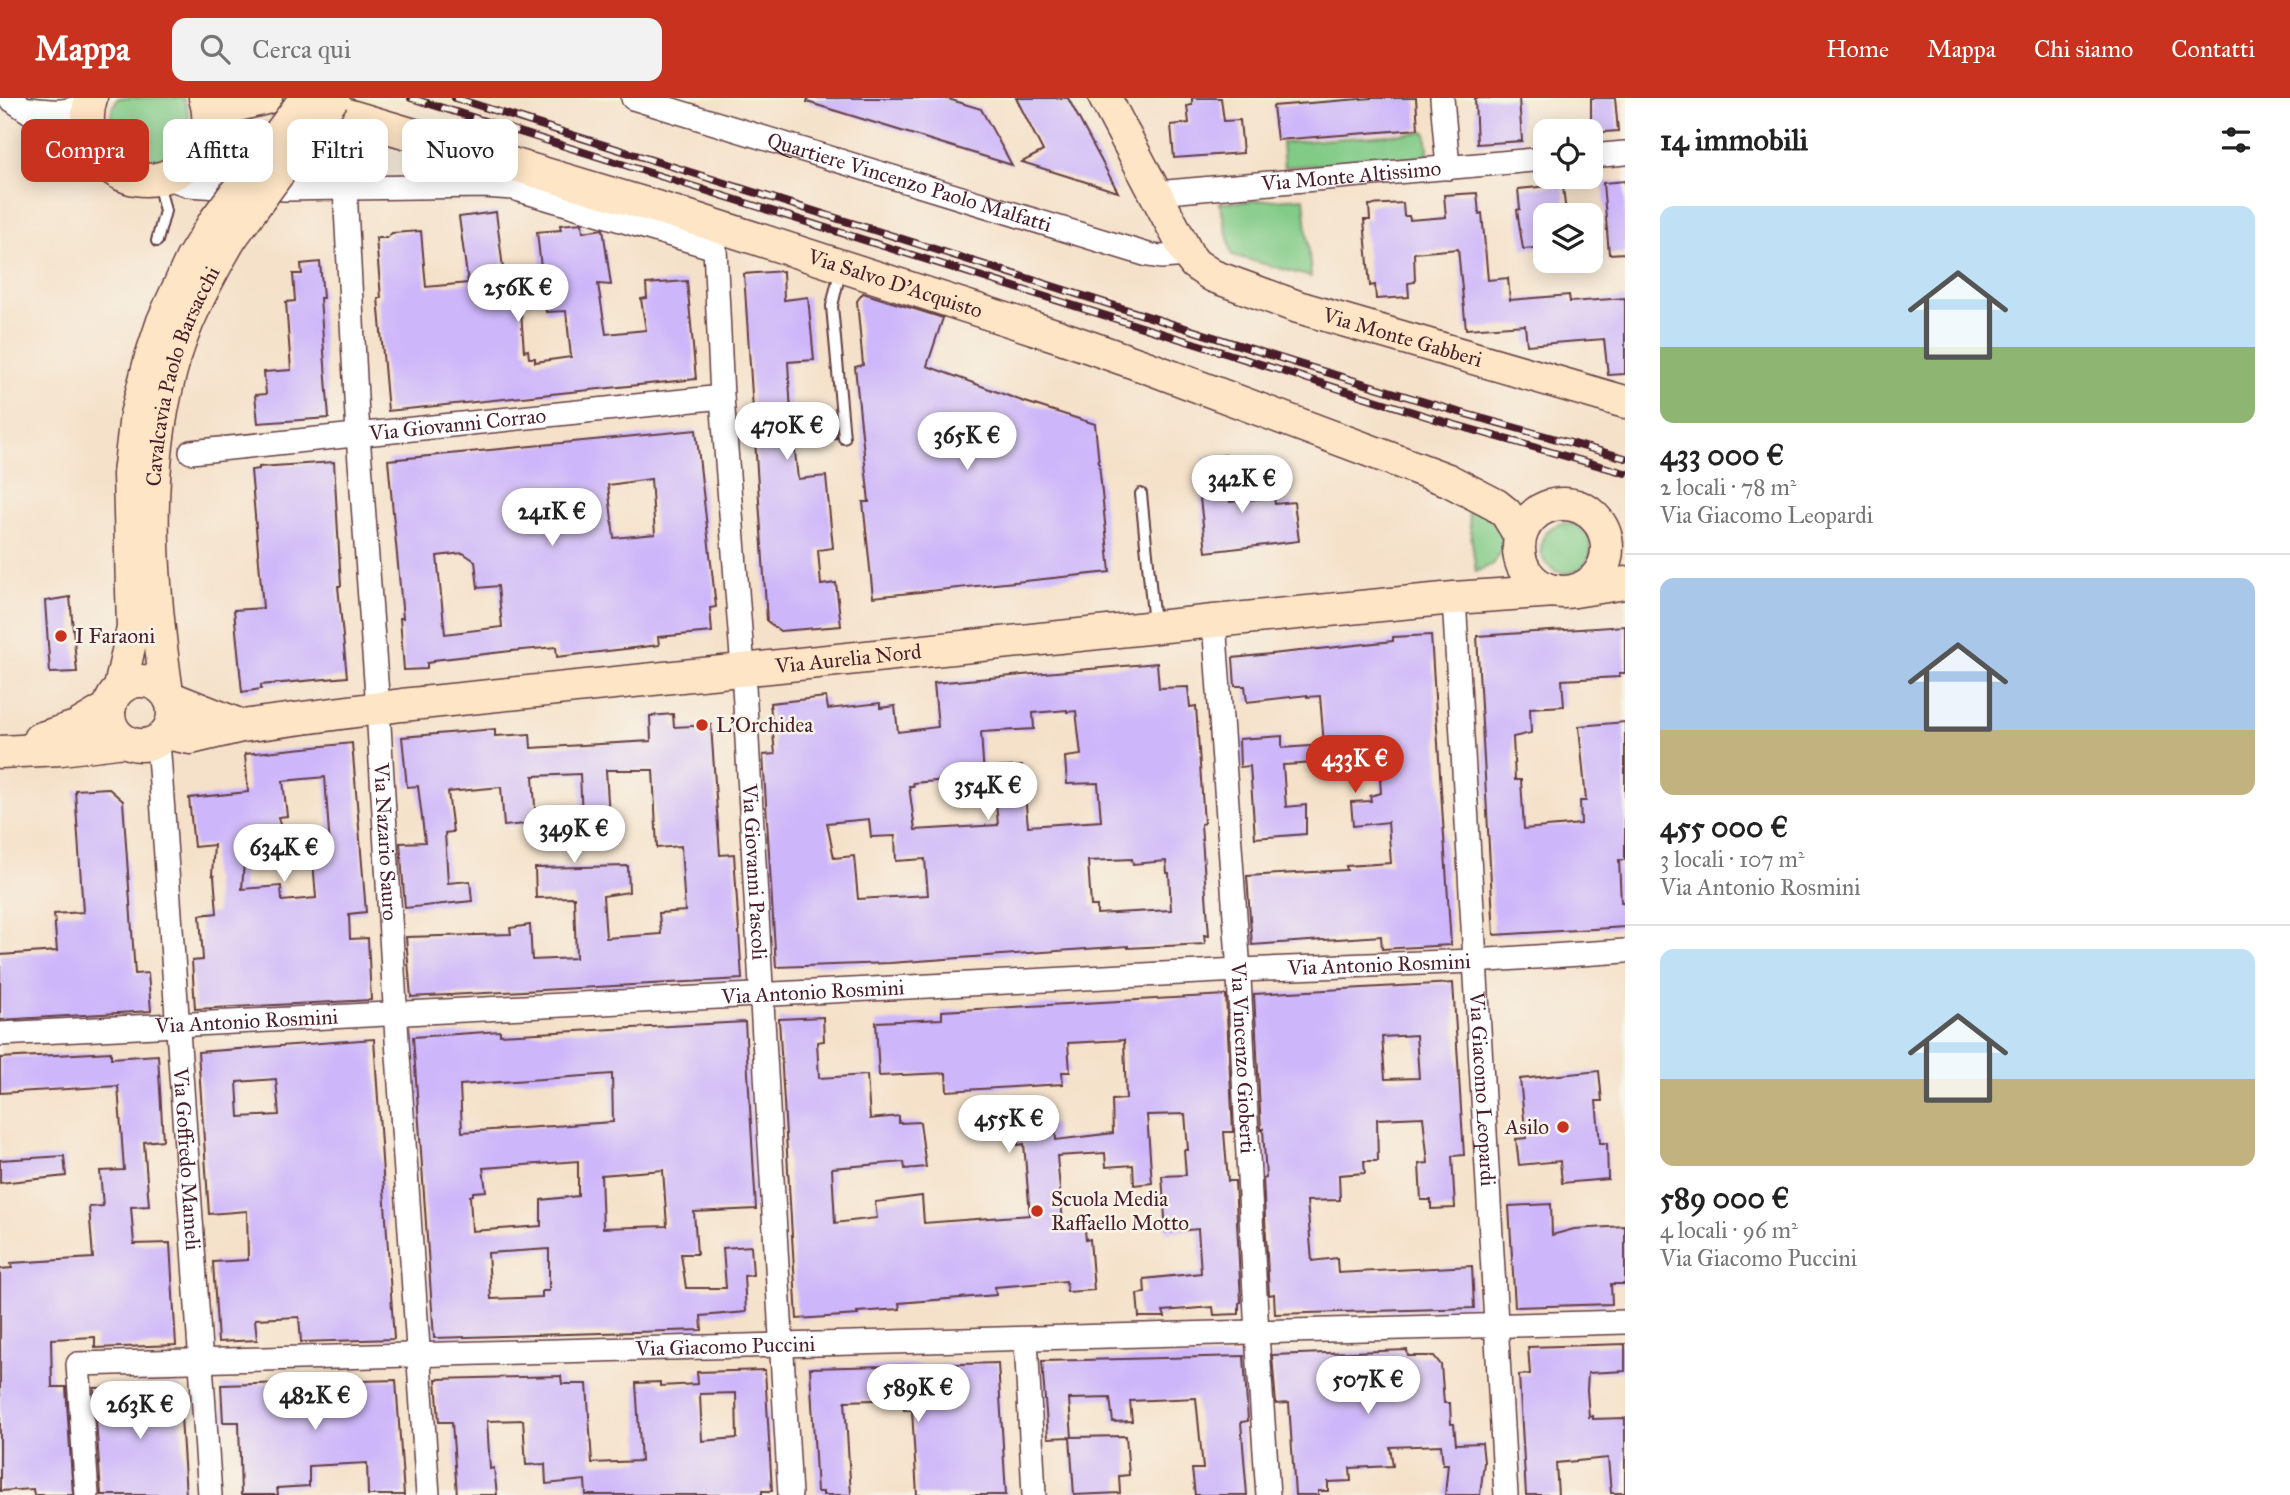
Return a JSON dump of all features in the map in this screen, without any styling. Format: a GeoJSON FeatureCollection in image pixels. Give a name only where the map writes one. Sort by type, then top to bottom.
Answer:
{"type":"FeatureCollection","features":[{"type":"Feature","properties":{"kind":"street"},"geometry":{"type":"LineString","coordinates":[[208,119],[234,106],[266,98]]}},
{"type":"Feature","properties":{"kind":"street","name":"Cavalcavia Paolo Barsacchi"},"geometry":{"type":"LineString","coordinates":[[168,695],[157,606],[152,488],[158,429],[170,373],[210,275],[223,230],[306,98]]}},
{"type":"Feature","properties":{"kind":"street","name":"Quartiere Vincenzo Paolo Malfatti"},"geometry":{"type":"LineString","coordinates":[[633,98],[1148,256],[1188,255]]}},
{"type":"Feature","properties":{"kind":"street"},"geometry":{"type":"LineString","coordinates":[[1105,98],[1188,255]]}},
{"type":"Feature","properties":{"kind":"street"},"geometry":{"type":"LineString","coordinates":[[1443,98],[1448,168]]}},
{"type":"Feature","properties":{"kind":"street"},"geometry":{"type":"LineString","coordinates":[[18,103],[61,111],[76,109],[90,99]]}},
{"type":"Feature","properties":{"kind":"street"},"geometry":{"type":"LineString","coordinates":[[89,119],[90,99]]}},
{"type":"Feature","properties":{"kind":"street"},"geometry":{"type":"LineString","coordinates":[[18,103],[41,119]]}},
{"type":"Feature","properties":{"kind":"street","name":"Cavalcavia Paolo Barsacchi"},"geometry":{"type":"LineString","coordinates":[[115,697],[134,628],[129,474],[136,415],[163,321],[187,267],[335,105]]}},
{"type":"Feature","properties":{"kind":"street","name":"Via Salvo D'Acquisto"},"geometry":{"type":"LineString","coordinates":[[335,105],[842,265],[1136,363],[1448,480],[1506,513],[1520,546]]}},
{"type":"Feature","properties":{"kind":"street"},"geometry":{"type":"LineString","coordinates":[[1603,155],[1625,153]]}},
{"type":"Feature","properties":{"kind":"street","name":"Via Monte Altissimo"},"geometry":{"type":"LineString","coordinates":[[1156,193],[1533,160]]}},
{"type":"Feature","properties":{"kind":"street"},"geometry":{"type":"LineString","coordinates":[[149,178],[161,178]]}},
{"type":"Feature","properties":{"kind":"street"},"geometry":{"type":"LineString","coordinates":[[177,182],[189,185],[204,182]]}},
{"type":"Feature","properties":{"kind":"street","name":"Via Giovanni Pascoli"},"geometry":{"type":"LineString","coordinates":[[345,189],[484,186],[513,188],[715,248],[722,397],[743,669],[790,1495]]}},
{"type":"Feature","properties":{"kind":"street"},"geometry":{"type":"LineString","coordinates":[[283,189],[345,189]]}},
{"type":"Feature","properties":{"kind":"street","name":"Via Nazario Sauro"},"geometry":{"type":"LineString","coordinates":[[345,189],[358,435],[428,1495]]}},
{"type":"Feature","properties":{"kind":"street","name":"Via Monte Gabberi"},"geometry":{"type":"LineString","coordinates":[[1188,255],[1195,264],[1213,276],[1298,307],[1625,402]]}},
{"type":"Feature","properties":{"kind":"street","name":"Via Giovanni Corrao"},"geometry":{"type":"LineString","coordinates":[[191,452],[722,397]]}},
{"type":"Feature","properties":{"kind":"street","name":"Via Salvo D'Acquisto"},"geometry":{"type":"LineString","coordinates":[[1448,480],[1552,505]]}},
{"type":"Feature","properties":{"kind":"street"},"geometry":{"type":"LineString","coordinates":[[1552,505],[1579,506],[1613,530],[1606,535],[1607,548],[1600,571],[1592,581],[1563,591],[1538,585],[1526,572],[1520,546],[1532,516],[1552,505]]}},
{"type":"Feature","properties":{"kind":"street","name":"Via Aurelia Nord"},"geometry":{"type":"LineString","coordinates":[[1454,598],[1499,575],[1520,546]]}},
{"type":"Feature","properties":{"kind":"street","name":"Via Aurelia Nord"},"geometry":{"type":"LineString","coordinates":[[162,736],[191,738],[242,726],[378,708],[743,669],[1625,583]]}},
{"type":"Feature","properties":{"kind":"street","name":"Via Giacomo Leopardi"},"geometry":{"type":"LineString","coordinates":[[1454,598],[1506,1495]]}},
{"type":"Feature","properties":{"kind":"street","name":"Via Vincenzo Gioberti"},"geometry":{"type":"LineString","coordinates":[[1214,621],[1239,970],[1257,1334],[1268,1495]]}},
{"type":"Feature","properties":{"kind":"street"},"geometry":{"type":"LineString","coordinates":[[147,681],[168,695],[173,715],[162,736],[142,745],[125,741],[61,749],[0,751],[62,733],[115,697],[130,682],[147,681]]}},
{"type":"Feature","properties":{"kind":"street","name":"Via Aurelia Nord"},"geometry":{"type":"LineString","coordinates":[[168,695],[242,726]]}},
{"type":"Feature","properties":{"kind":"street"},"geometry":{"type":"LineString","coordinates":[[115,697],[111,724],[125,741]]}},
{"type":"Feature","properties":{"kind":"street","name":"Via Goffredo Mameli"},"geometry":{"type":"LineString","coordinates":[[162,736],[176,1025],[209,1495]]}},
{"type":"Feature","properties":{"kind":"street","name":"Via Antonio Rosmini"},"geometry":{"type":"LineString","coordinates":[[0,1034],[1239,970],[1474,961],[1625,951]]}},
{"type":"Feature","properties":{"kind":"street","name":"Via Giacomo Puccini"},"geometry":{"type":"LineString","coordinates":[[87,1495],[78,1364],[1625,1322]]}},
{"type":"Feature","properties":{"kind":"street"},"geometry":{"type":"LineString","coordinates":[[1026,1339],[1034,1495]]}},
{"type":"Feature","properties":{"kind":"lane"},"geometry":{"type":"LineString","coordinates":[[158,241],[165,211],[161,178]]}},
{"type":"Feature","properties":{"kind":"lane"},"geometry":{"type":"LineString","coordinates":[[842,265],[833,293],[832,306],[845,438]]}},
{"type":"Feature","properties":{"kind":"lane"},"geometry":{"type":"LineString","coordinates":[[1141,494],[1155,627]]}},
{"type":"Feature","properties":{"kind":"green space"},"geometry":{"type":"Polygon","coordinates":[[[118,98],[183,98],[189,119],[163,119],[163,157],[149,160],[149,119],[111,119],[118,98]]]}},
{"type":"Feature","properties":{"kind":"green space"},"geometry":{"type":"Polygon","coordinates":[[[1426,132],[1429,158],[1284,167],[1282,143],[1426,132]]]}},
{"type":"Feature","properties":{"kind":"green space"},"geometry":{"type":"Polygon","coordinates":[[[1304,198],[1311,277],[1232,255],[1220,203],[1304,198]]]}},
{"type":"Feature","properties":{"kind":"green space"},"geometry":{"type":"Polygon","coordinates":[[[1467,504],[1492,515],[1503,533],[1502,550],[1493,564],[1476,572],[1467,504]]]}},
{"type":"Feature","properties":{"kind":"green space"},"geometry":{"type":"Polygon","coordinates":[[[1566,523],[1583,531],[1591,548],[1583,565],[1566,573],[1549,565],[1541,548],[1549,531],[1566,523]]]}},
{"type":"Feature","properties":{"kind":"building"},"geometry":{"type":"Polygon","coordinates":[[[808,98],[945,98],[981,109],[1012,165],[807,102],[808,98]]]}},
{"type":"Feature","properties":{"kind":"building"},"geometry":{"type":"Polygon","coordinates":[[[1016,98],[1068,98],[1118,192],[1022,162],[1043,151],[1016,98]]]}},
{"type":"Feature","properties":{"kind":"building"},"geometry":{"type":"Polygon","coordinates":[[[1192,98],[1221,98],[1224,121],[1240,120],[1243,153],[1174,158],[1171,125],[1189,123],[1187,106],[1192,105],[1192,98]]]}},
{"type":"Feature","properties":{"kind":"building"},"geometry":{"type":"Polygon","coordinates":[[[1372,98],[1416,98],[1418,129],[1277,140],[1273,106],[1372,98]]]}},
{"type":"Feature","properties":{"kind":"building"},"geometry":{"type":"Polygon","coordinates":[[[1475,98],[1519,98],[1522,141],[1477,144],[1475,98]]]}},
{"type":"Feature","properties":{"kind":"building"},"geometry":{"type":"Polygon","coordinates":[[[1591,98],[1615,98],[1618,131],[1603,132],[1603,119],[1591,119],[1591,98]]]}},
{"type":"Feature","properties":{"kind":"building"},"geometry":{"type":"Polygon","coordinates":[[[1625,181],[1625,253],[1609,254],[1603,183],[1625,181]]]}},
{"type":"Feature","properties":{"kind":"building"},"geometry":{"type":"Polygon","coordinates":[[[1518,189],[1563,189],[1565,203],[1533,203],[1533,248],[1523,249],[1517,210],[1520,209],[1518,189]]]}},
{"type":"Feature","properties":{"kind":"building"},"geometry":{"type":"Polygon","coordinates":[[[1477,193],[1479,214],[1482,213],[1488,280],[1508,278],[1510,300],[1569,295],[1570,302],[1625,298],[1625,374],[1608,375],[1604,339],[1527,345],[1525,325],[1466,329],[1458,249],[1414,253],[1415,282],[1408,283],[1409,297],[1376,299],[1375,285],[1370,286],[1364,220],[1370,220],[1369,205],[1403,203],[1404,216],[1409,216],[1410,220],[1446,217],[1444,195],[1477,193]]]}},
{"type":"Feature","properties":{"kind":"building"},"geometry":{"type":"Polygon","coordinates":[[[496,212],[507,301],[520,299],[524,351],[528,350],[529,358],[535,358],[535,362],[571,357],[566,311],[546,312],[537,232],[561,230],[560,225],[582,223],[583,232],[603,229],[611,285],[598,284],[606,334],[646,330],[641,299],[647,298],[646,284],[687,281],[696,379],[388,411],[378,298],[381,298],[376,238],[387,238],[392,233],[421,231],[426,287],[468,283],[459,217],[496,212]]]}},
{"type":"Feature","properties":{"kind":"building"},"geometry":{"type":"Polygon","coordinates":[[[320,262],[329,418],[258,423],[255,395],[266,394],[264,372],[291,370],[286,302],[295,301],[293,274],[302,274],[301,264],[320,262]]]}},
{"type":"Feature","properties":{"kind":"building"},"geometry":{"type":"Polygon","coordinates":[[[783,271],[784,300],[808,297],[814,360],[788,362],[791,413],[801,411],[802,425],[835,422],[836,438],[794,443],[798,479],[826,476],[833,548],[818,550],[821,585],[836,583],[841,626],[780,631],[767,621],[744,274],[783,271]]]}},
{"type":"Feature","properties":{"kind":"building"},"geometry":{"type":"Polygon","coordinates":[[[863,293],[943,318],[927,366],[1095,424],[1110,572],[873,597],[863,502],[869,502],[855,367],[863,365],[857,301],[863,293]]]}},
{"type":"Feature","properties":{"kind":"building"},"geometry":{"type":"Polygon","coordinates":[[[696,430],[716,607],[710,608],[712,632],[658,637],[659,645],[557,657],[556,647],[511,651],[434,660],[427,663],[427,669],[404,670],[400,618],[403,618],[388,460],[696,430]],[[651,479],[608,485],[614,538],[655,534],[651,479]],[[463,553],[437,556],[445,634],[502,627],[498,586],[478,588],[475,561],[463,553]]]}},
{"type":"Feature","properties":{"kind":"building"},"geometry":{"type":"Polygon","coordinates":[[[1225,455],[1230,502],[1274,497],[1275,504],[1294,502],[1299,541],[1206,552],[1200,498],[1208,497],[1203,458],[1225,455]]]}},
{"type":"Feature","properties":{"kind":"building"},"geometry":{"type":"Polygon","coordinates":[[[334,462],[341,586],[338,586],[347,677],[261,685],[261,689],[242,692],[234,610],[263,608],[251,470],[259,467],[334,462]]]}},
{"type":"Feature","properties":{"kind":"building","name":"I Faraoni"},"geometry":{"type":"Polygon","coordinates":[[[70,597],[77,672],[50,673],[45,601],[70,597]]]}},
{"type":"Feature","properties":{"kind":"building"},"geometry":{"type":"Polygon","coordinates":[[[1625,626],[1625,673],[1619,673],[1619,677],[1562,680],[1564,706],[1530,708],[1531,733],[1513,737],[1515,780],[1521,780],[1524,829],[1581,824],[1580,801],[1586,801],[1579,726],[1625,722],[1625,860],[1619,860],[1621,902],[1625,902],[1625,927],[1494,935],[1477,636],[1625,626]]]}},
{"type":"Feature","properties":{"kind":"building"},"geometry":{"type":"Polygon","coordinates":[[[1431,635],[1451,945],[1382,949],[1381,936],[1252,945],[1247,876],[1347,870],[1346,866],[1391,863],[1388,822],[1353,826],[1351,802],[1371,801],[1370,796],[1381,793],[1380,779],[1383,778],[1379,745],[1334,746],[1335,762],[1283,765],[1286,807],[1306,805],[1306,834],[1255,838],[1250,766],[1240,767],[1239,739],[1282,736],[1282,748],[1324,745],[1320,696],[1247,702],[1245,686],[1235,686],[1233,658],[1393,641],[1393,637],[1431,635]]]}},
{"type":"Feature","properties":{"kind":"building"},"geometry":{"type":"Polygon","coordinates":[[[1157,663],[1159,688],[1188,687],[1190,707],[1196,706],[1204,823],[1201,824],[1209,936],[1204,935],[1205,944],[1128,946],[890,963],[776,967],[763,755],[775,754],[770,703],[826,697],[828,709],[880,703],[880,708],[895,706],[898,732],[938,727],[934,683],[1157,663]],[[1076,711],[1033,713],[1034,729],[981,732],[984,777],[913,783],[914,786],[909,786],[915,830],[998,825],[993,768],[1022,766],[1028,826],[1101,821],[1098,783],[1067,784],[1065,757],[1081,755],[1076,711]],[[869,819],[827,823],[834,858],[854,856],[858,899],[928,895],[925,859],[896,861],[895,836],[871,837],[869,819]],[[1132,859],[1088,861],[1091,906],[1097,906],[1097,914],[1171,910],[1166,861],[1133,864],[1132,859]]]}},
{"type":"Feature","properties":{"kind":"building"},"geometry":{"type":"Polygon","coordinates":[[[673,714],[674,727],[711,725],[720,855],[734,854],[742,979],[411,997],[406,937],[511,934],[510,928],[530,925],[532,960],[576,958],[574,897],[536,898],[535,868],[628,866],[629,892],[603,896],[606,938],[661,934],[659,913],[685,911],[681,846],[657,848],[653,770],[606,770],[609,817],[582,818],[580,774],[533,776],[536,823],[504,826],[501,787],[448,792],[453,832],[445,833],[448,883],[470,881],[472,901],[405,908],[400,843],[425,842],[418,786],[407,787],[402,737],[495,729],[495,736],[530,734],[531,748],[651,741],[650,716],[673,714]]]}},
{"type":"Feature","properties":{"kind":"building"},"geometry":{"type":"Polygon","coordinates":[[[352,743],[366,912],[349,914],[350,939],[368,938],[371,1000],[195,1009],[192,961],[203,960],[200,915],[217,913],[212,875],[214,845],[194,847],[189,798],[248,792],[245,754],[352,743]],[[325,777],[283,781],[287,816],[278,817],[285,844],[245,848],[242,889],[281,886],[282,901],[316,898],[312,849],[330,848],[325,777]]]}},
{"type":"Feature","properties":{"kind":"building"},"geometry":{"type":"Polygon","coordinates":[[[108,788],[123,801],[135,974],[148,973],[151,1011],[0,1020],[0,955],[57,951],[54,914],[83,912],[75,790],[108,788]]]}},
{"type":"Feature","properties":{"kind":"building"},"geometry":{"type":"Polygon","coordinates":[[[1453,983],[1464,1155],[1452,1156],[1455,1208],[1431,1209],[1431,1200],[1421,1200],[1419,1164],[1428,1163],[1423,1117],[1377,1119],[1378,1161],[1364,1161],[1365,1173],[1339,1175],[1340,1200],[1307,1201],[1312,1261],[1337,1258],[1338,1273],[1472,1266],[1474,1308],[1275,1314],[1274,1294],[1269,1295],[1263,1179],[1266,1178],[1254,994],[1453,983]],[[1416,1035],[1382,1037],[1385,1079],[1419,1078],[1416,1035]]]}},
{"type":"Feature","properties":{"kind":"building"},"geometry":{"type":"Polygon","coordinates":[[[1226,995],[1233,1132],[1224,1132],[1228,1181],[1235,1181],[1241,1302],[1239,1314],[1214,1315],[1213,1307],[1163,1311],[1165,1317],[1139,1317],[1137,1294],[1145,1293],[1144,1279],[1201,1273],[1198,1229],[1166,1232],[1162,1176],[1186,1175],[1184,1150],[1188,1150],[1185,1114],[1147,1115],[1152,1183],[1134,1185],[1133,1165],[1106,1167],[1105,1153],[1057,1156],[1063,1223],[1084,1221],[1086,1240],[1090,1239],[1094,1290],[1067,1292],[1066,1281],[995,1287],[996,1295],[899,1303],[900,1309],[797,1319],[779,1019],[823,1017],[824,1041],[817,1042],[819,1078],[867,1075],[870,1119],[899,1116],[899,1123],[920,1122],[926,1167],[905,1169],[904,1162],[832,1168],[835,1223],[877,1218],[875,1202],[922,1196],[924,1223],[1030,1215],[1024,1144],[1018,1145],[1017,1126],[1055,1124],[1056,1140],[1113,1133],[1112,1100],[1126,1099],[1124,1040],[1068,1043],[1070,1072],[1062,1072],[1063,1084],[947,1091],[946,1073],[879,1076],[876,1022],[942,1019],[942,1011],[1226,995]]]}},
{"type":"Feature","properties":{"kind":"building"},"geometry":{"type":"Polygon","coordinates":[[[745,1022],[756,1209],[694,1212],[697,1254],[681,1254],[686,1288],[726,1288],[723,1248],[751,1246],[753,1275],[744,1276],[746,1312],[701,1316],[702,1330],[434,1338],[413,1037],[500,1031],[500,1035],[745,1022]],[[612,1074],[460,1085],[462,1132],[613,1122],[612,1074]],[[578,1161],[483,1168],[486,1191],[473,1192],[470,1196],[472,1231],[541,1226],[541,1200],[578,1196],[578,1161]],[[663,1170],[601,1175],[603,1228],[667,1226],[663,1170]],[[549,1249],[488,1253],[491,1299],[542,1297],[542,1291],[549,1291],[549,1249]]]}},
{"type":"Feature","properties":{"kind":"building"},"geometry":{"type":"Polygon","coordinates":[[[374,1039],[394,1339],[301,1342],[299,1317],[255,1319],[257,1340],[218,1342],[213,1262],[248,1260],[247,1211],[209,1214],[198,1052],[374,1039]],[[276,1079],[237,1082],[239,1117],[279,1115],[276,1079]]]}},
{"type":"Feature","properties":{"kind":"building"},"geometry":{"type":"Polygon","coordinates":[[[111,1052],[111,1058],[158,1055],[163,1140],[144,1142],[149,1206],[131,1207],[134,1244],[170,1243],[176,1345],[95,1348],[95,1337],[51,1339],[52,1387],[66,1387],[73,1495],[34,1495],[33,1489],[0,1491],[0,1269],[12,1268],[11,1263],[93,1258],[89,1207],[103,1206],[100,1171],[124,1170],[118,1086],[0,1093],[0,1058],[111,1052]]]}},
{"type":"Feature","properties":{"kind":"building"},"geometry":{"type":"Polygon","coordinates":[[[1599,1071],[1602,1101],[1596,1101],[1600,1143],[1607,1143],[1608,1179],[1562,1183],[1560,1161],[1519,1165],[1516,1139],[1526,1138],[1520,1079],[1599,1071]]]}},
{"type":"Feature","properties":{"kind":"building"},"geometry":{"type":"Polygon","coordinates":[[[64,1156],[66,1176],[0,1183],[0,1160],[64,1156]]]}},
{"type":"Feature","properties":{"kind":"building"},"geometry":{"type":"Polygon","coordinates":[[[1551,1204],[1552,1235],[1574,1229],[1625,1226],[1625,1284],[1611,1284],[1612,1304],[1515,1307],[1509,1206],[1551,1204]]]}},
{"type":"Feature","properties":{"kind":"building"},"geometry":{"type":"Polygon","coordinates":[[[1625,1344],[1625,1371],[1588,1373],[1587,1390],[1589,1417],[1625,1418],[1625,1493],[1611,1493],[1608,1458],[1556,1463],[1558,1495],[1526,1495],[1519,1375],[1530,1374],[1528,1347],[1625,1344]]]}},
{"type":"Feature","properties":{"kind":"building"},"geometry":{"type":"Polygon","coordinates":[[[1407,1350],[1408,1356],[1434,1356],[1441,1365],[1444,1403],[1450,1403],[1456,1444],[1482,1443],[1484,1462],[1480,1495],[1445,1495],[1448,1464],[1443,1464],[1441,1445],[1390,1447],[1393,1466],[1350,1468],[1351,1481],[1328,1482],[1328,1491],[1318,1491],[1318,1495],[1295,1495],[1289,1403],[1276,1404],[1272,1355],[1407,1350]]]}},
{"type":"Feature","properties":{"kind":"building"},"geometry":{"type":"Polygon","coordinates":[[[1244,1356],[1248,1421],[1241,1422],[1247,1495],[1195,1495],[1192,1469],[1203,1469],[1196,1398],[1130,1401],[1132,1421],[1113,1422],[1110,1398],[1069,1399],[1072,1437],[1126,1436],[1129,1475],[1119,1476],[1120,1493],[1074,1495],[1070,1437],[1048,1438],[1042,1361],[1244,1356]]]}},
{"type":"Feature","properties":{"kind":"building"},"geometry":{"type":"Polygon","coordinates":[[[998,1363],[1006,1495],[917,1495],[912,1410],[904,1410],[903,1399],[845,1401],[851,1495],[823,1495],[823,1492],[817,1492],[810,1368],[998,1363]]]}},
{"type":"Feature","properties":{"kind":"building"},"geometry":{"type":"Polygon","coordinates":[[[765,1370],[772,1491],[762,1491],[762,1495],[586,1495],[585,1480],[546,1484],[545,1464],[526,1465],[523,1420],[487,1421],[490,1469],[494,1468],[497,1495],[457,1495],[452,1422],[439,1422],[436,1379],[561,1376],[562,1384],[587,1384],[592,1463],[641,1461],[636,1383],[660,1382],[660,1386],[698,1384],[697,1372],[765,1370]],[[736,1393],[700,1394],[702,1441],[737,1438],[736,1393]]]}},
{"type":"Feature","properties":{"kind":"building"},"geometry":{"type":"Polygon","coordinates":[[[396,1380],[404,1495],[368,1495],[367,1463],[309,1466],[309,1486],[277,1488],[278,1495],[241,1495],[239,1422],[223,1422],[221,1385],[396,1380]]]}},
{"type":"Feature","properties":{"kind":"building"},"geometry":{"type":"Polygon","coordinates":[[[179,1386],[186,1495],[101,1495],[94,1388],[179,1386]]]}},
{"type":"Feature","properties":{"kind":"railway"},"geometry":{"type":"LineString","coordinates":[[411,98],[1445,422],[1625,473]]}},
{"type":"Feature","properties":{"kind":"railway"},"geometry":{"type":"LineString","coordinates":[[455,98],[1299,364],[1625,458]]}},
{"type":"Feature","properties":{"kind":"place","name":"I Faraoni"},"geometry":{"type":"Point","coordinates":[61,636]}},
{"type":"Feature","properties":{"kind":"place","name":"L'Orchidea"},"geometry":{"type":"Point","coordinates":[702,725]}},
{"type":"Feature","properties":{"kind":"place","name":"Asilo"},"geometry":{"type":"Point","coordinates":[1563,1127]}},
{"type":"Feature","properties":{"kind":"place","name":"Scuola Media Raffaello Motto"},"geometry":{"type":"Point","coordinates":[1037,1211]}}]}
